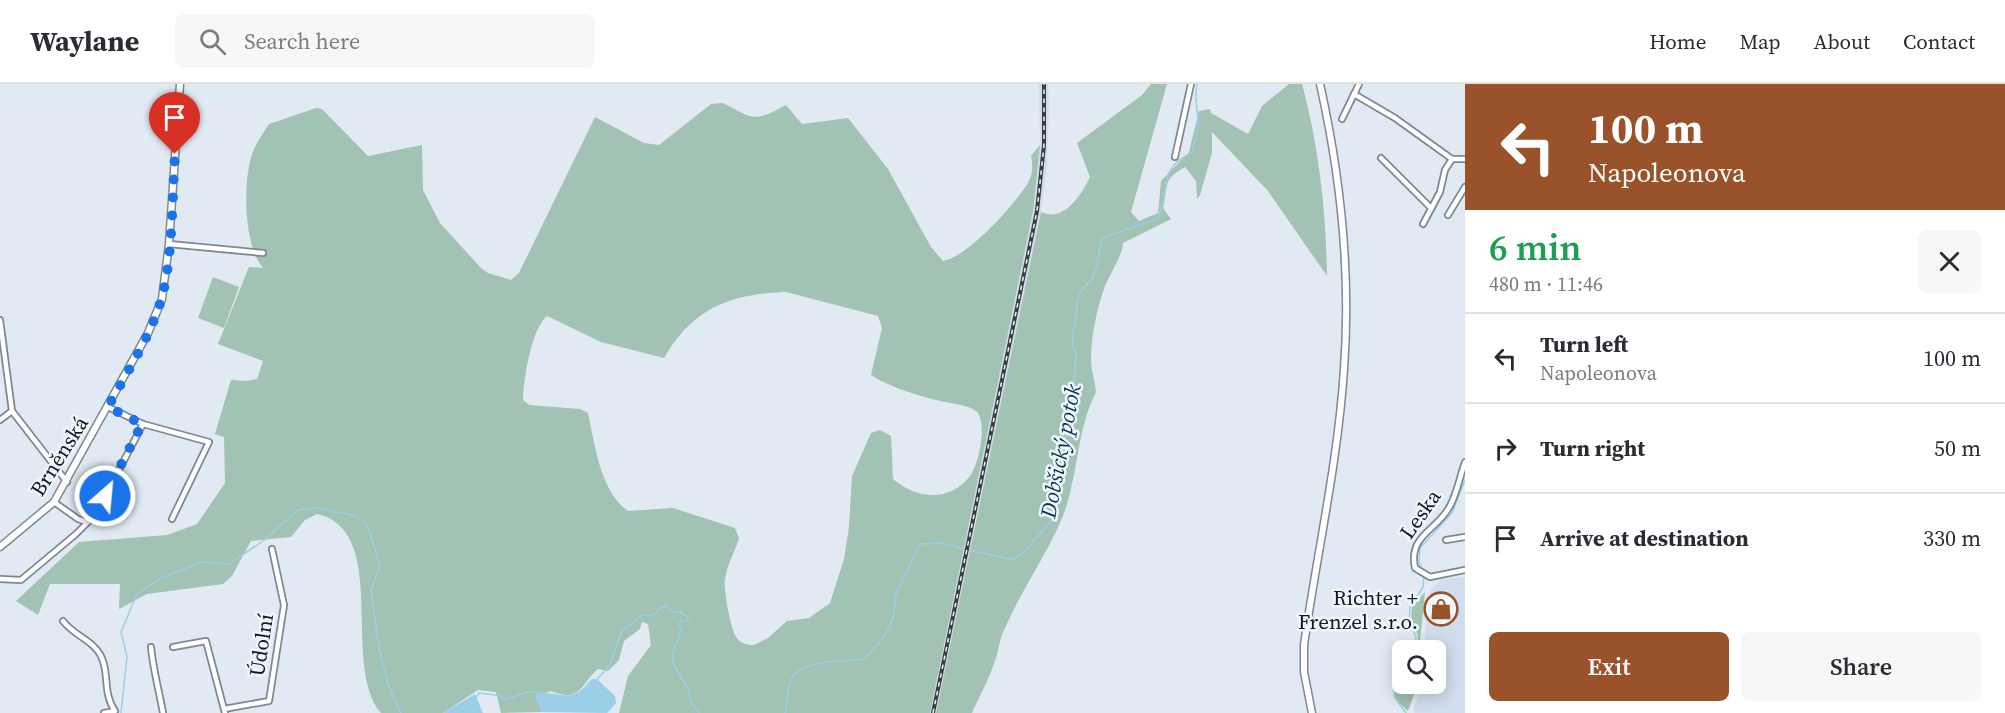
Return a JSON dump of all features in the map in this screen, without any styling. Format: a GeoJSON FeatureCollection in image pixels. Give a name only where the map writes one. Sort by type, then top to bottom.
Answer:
{"type":"FeatureCollection","features":[{"type":"Feature","properties":{"kind":"main road","name":"Brněnská"},"geometry":{"type":"LineString","coordinates":[[0,547],[54,502],[148,333],[162,299],[169,244],[180,84]]}},
{"type":"Feature","properties":{"kind":"main road"},"geometry":{"type":"LineString","coordinates":[[1312,713],[1304,672],[1304,645],[1335,450],[1344,370],[1347,296],[1339,185],[1320,84]]}},
{"type":"Feature","properties":{"kind":"street"},"geometry":{"type":"LineString","coordinates":[[1175,157],[1191,84]]}},
{"type":"Feature","properties":{"kind":"street"},"geometry":{"type":"LineString","coordinates":[[1342,119],[1359,84]]}},
{"type":"Feature","properties":{"kind":"street"},"geometry":{"type":"LineString","coordinates":[[1354,94],[1395,117],[1452,159],[1465,159]]}},
{"type":"Feature","properties":{"kind":"street"},"geometry":{"type":"LineString","coordinates":[[1381,158],[1431,208]]}},
{"type":"Feature","properties":{"kind":"street"},"geometry":{"type":"LineString","coordinates":[[1423,224],[1440,192],[1445,170],[1452,159]]}},
{"type":"Feature","properties":{"kind":"street"},"geometry":{"type":"LineString","coordinates":[[1448,215],[1465,187]]}},
{"type":"Feature","properties":{"kind":"street"},"geometry":{"type":"LineString","coordinates":[[169,244],[263,253]]}},
{"type":"Feature","properties":{"kind":"street"},"geometry":{"type":"LineString","coordinates":[[0,320],[12,411],[67,482]]}},
{"type":"Feature","properties":{"kind":"street"},"geometry":{"type":"LineString","coordinates":[[110,404],[142,424],[209,442],[172,519]]}},
{"type":"Feature","properties":{"kind":"street"},"geometry":{"type":"LineString","coordinates":[[0,420],[12,411]]}},
{"type":"Feature","properties":{"kind":"street"},"geometry":{"type":"LineString","coordinates":[[0,579],[21,580],[96,514],[142,424]]}},
{"type":"Feature","properties":{"kind":"street","name":"Leska"},"geometry":{"type":"LineString","coordinates":[[1465,462],[1447,511],[1418,541],[1413,558],[1417,571],[1429,576],[1465,570]]}},
{"type":"Feature","properties":{"kind":"street"},"geometry":{"type":"LineString","coordinates":[[54,502],[78,519],[87,522]]}},
{"type":"Feature","properties":{"kind":"street"},"geometry":{"type":"LineString","coordinates":[[1446,540],[1465,537]]}},
{"type":"Feature","properties":{"kind":"street","name":"Údolní"},"geometry":{"type":"LineString","coordinates":[[225,711],[269,701],[284,605],[272,549]]}},
{"type":"Feature","properties":{"kind":"street"},"geometry":{"type":"LineString","coordinates":[[63,621],[70,631],[96,647],[103,658],[108,700],[116,712],[104,713]]}},
{"type":"Feature","properties":{"kind":"street"},"geometry":{"type":"LineString","coordinates":[[172,647],[206,641],[225,711]]}},
{"type":"Feature","properties":{"kind":"street"},"geometry":{"type":"LineString","coordinates":[[151,647],[153,673],[160,692],[163,713]]}},
{"type":"Feature","properties":{"kind":"shaded area"},"geometry":{"type":"Polygon","coordinates":[[[1039,84],[1048,84],[1049,106],[1047,165],[1041,212],[936,713],[930,713],[1033,211],[1040,145],[1039,84]]]}},
{"type":"Feature","properties":{"kind":"shaded area"},"geometry":{"type":"Polygon","coordinates":[[[1465,577],[1465,713],[1415,713],[1413,711],[1418,694],[1446,694],[1446,640],[1424,640],[1430,591],[1440,580],[1465,577]]]}},
{"type":"Feature","properties":{"kind":"green space"},"geometry":{"type":"Polygon","coordinates":[[[1151,84],[1167,84],[1131,212],[1139,221],[1158,213],[1161,181],[1189,152],[1199,111],[1210,109],[1211,113],[1248,134],[1262,106],[1289,84],[1302,84],[1313,131],[1320,179],[1327,276],[1268,191],[1212,132],[1212,153],[1197,199],[1196,181],[1185,167],[1172,176],[1167,184],[1163,208],[1171,219],[1123,243],[1119,258],[1105,286],[1097,313],[1091,359],[1096,392],[1084,424],[1071,491],[1060,523],[1003,631],[994,665],[972,713],[936,713],[1041,212],[1057,214],[1071,205],[1090,177],[1077,143],[1142,95],[1151,84]]]}},
{"type":"Feature","properties":{"kind":"green space"},"geometry":{"type":"Polygon","coordinates":[[[723,103],[754,117],[767,115],[786,105],[802,124],[848,118],[888,169],[931,247],[943,261],[965,250],[1013,203],[1030,180],[1031,156],[1040,145],[1033,211],[930,713],[619,713],[628,676],[651,645],[648,624],[642,622],[640,629],[624,641],[619,660],[608,671],[598,669],[575,693],[569,695],[551,691],[536,696],[542,712],[501,713],[496,692],[478,690],[443,713],[381,713],[370,692],[364,664],[359,572],[352,545],[339,525],[317,514],[305,520],[291,537],[251,541],[232,576],[223,584],[147,594],[119,609],[120,584],[50,584],[38,615],[16,601],[79,542],[167,535],[197,524],[225,483],[224,437],[215,434],[231,380],[257,379],[263,361],[218,344],[249,267],[263,268],[251,244],[246,193],[254,149],[269,124],[316,108],[322,109],[368,156],[422,145],[423,190],[440,223],[481,268],[488,273],[511,280],[519,273],[595,117],[644,143],[659,145],[711,104],[723,103]],[[786,292],[747,296],[715,307],[701,316],[687,327],[664,358],[601,342],[547,316],[533,342],[523,400],[529,405],[580,409],[588,413],[596,453],[605,480],[611,492],[628,511],[673,508],[735,528],[739,538],[726,574],[726,600],[732,628],[737,638],[744,644],[754,645],[768,638],[787,621],[809,618],[830,603],[844,559],[849,527],[852,476],[871,433],[880,430],[891,436],[893,479],[912,491],[932,495],[952,491],[962,485],[973,470],[982,433],[980,416],[976,411],[965,406],[907,392],[871,375],[882,328],[878,316],[786,292]]]}},
{"type":"Feature","properties":{"kind":"green space"},"geometry":{"type":"Polygon","coordinates":[[[213,277],[239,287],[224,328],[198,318],[213,277]]]}},
{"type":"Feature","properties":{"kind":"green space"},"geometry":{"type":"Polygon","coordinates":[[[1425,592],[1420,640],[1418,640],[1418,635],[1411,621],[1412,607],[1425,592]]]}},
{"type":"Feature","properties":{"kind":"green space"},"geometry":{"type":"Polygon","coordinates":[[[1395,694],[1414,694],[1408,711],[1394,698],[1395,694]]]}},
{"type":"Feature","properties":{"kind":"water"},"geometry":{"type":"Polygon","coordinates":[[[592,679],[597,679],[615,696],[616,703],[607,713],[542,712],[536,696],[538,693],[572,695],[592,679]]]}},
{"type":"Feature","properties":{"kind":"water"},"geometry":{"type":"Polygon","coordinates":[[[475,694],[483,713],[443,713],[475,694]]]}},
{"type":"Feature","properties":{"kind":"building","name":"Richter + Frenzel s.r.o."},"geometry":{"type":"Polygon","coordinates":[[[1430,602],[1452,602],[1452,617],[1430,616],[1430,602]]]}},
{"type":"Feature","properties":{"kind":"waterway","name":"Dobšický potok"},"geometry":{"type":"LineString","coordinates":[[785,713],[791,680],[796,673],[813,665],[864,659],[882,639],[894,616],[894,599],[920,544],[940,543],[1012,560],[1023,553],[1049,524],[1052,518],[1051,499],[1059,478],[1068,427],[1067,405],[1075,376],[1076,354],[1072,345],[1080,292],[1092,279],[1102,238],[1157,219],[1164,199],[1168,174],[1180,160],[1191,153],[1196,139],[1197,84]]}},
{"type":"Feature","properties":{"kind":"waterway","name":"Leska"},"geometry":{"type":"LineString","coordinates":[[1423,572],[1419,562],[1420,548],[1452,513],[1465,480]]}},
{"type":"Feature","properties":{"kind":"waterway","name":"Dobšický potok"},"geometry":{"type":"LineString","coordinates":[[121,713],[127,657],[121,632],[137,594],[161,578],[202,562],[229,564],[263,541],[298,510],[318,508],[356,516],[365,523],[370,532],[380,567],[371,589],[379,648],[389,687],[401,713]]}},
{"type":"Feature","properties":{"kind":"waterway","name":"Leska"},"geometry":{"type":"LineString","coordinates":[[1416,640],[1409,623],[1410,607],[1423,587],[1424,576]]}},
{"type":"Feature","properties":{"kind":"waterway","name":"Dobšický potok"},"geometry":{"type":"LineString","coordinates":[[596,681],[609,666],[622,631],[643,615],[653,616],[660,608],[667,606],[675,613],[678,611],[689,618],[684,622],[681,620],[679,624],[681,631],[673,653],[673,664],[690,692],[690,701],[699,713]]}},
{"type":"Feature","properties":{"kind":"waterway","name":"Dobšický potok"},"geometry":{"type":"LineString","coordinates":[[476,698],[479,693],[502,696],[503,700],[528,692],[538,692]]}},
{"type":"Feature","properties":{"kind":"waterway","name":"Leska"},"geometry":{"type":"LineString","coordinates":[[1394,694],[1406,713]]}},
{"type":"Feature","properties":{"kind":"railway"},"geometry":{"type":"LineString","coordinates":[[933,713],[1037,211],[1044,145],[1044,84]]}},
{"type":"Feature","properties":{"kind":"place","name":"Richter + Frenzel s.r.o."},"geometry":{"type":"Point","coordinates":[1441,609]}},
{"type":"Feature","properties":{"kind":"route"},"geometry":{"type":"LineString","coordinates":[[105,496],[142,424],[108,407],[148,333],[162,299],[169,244],[175,154]]}}]}
